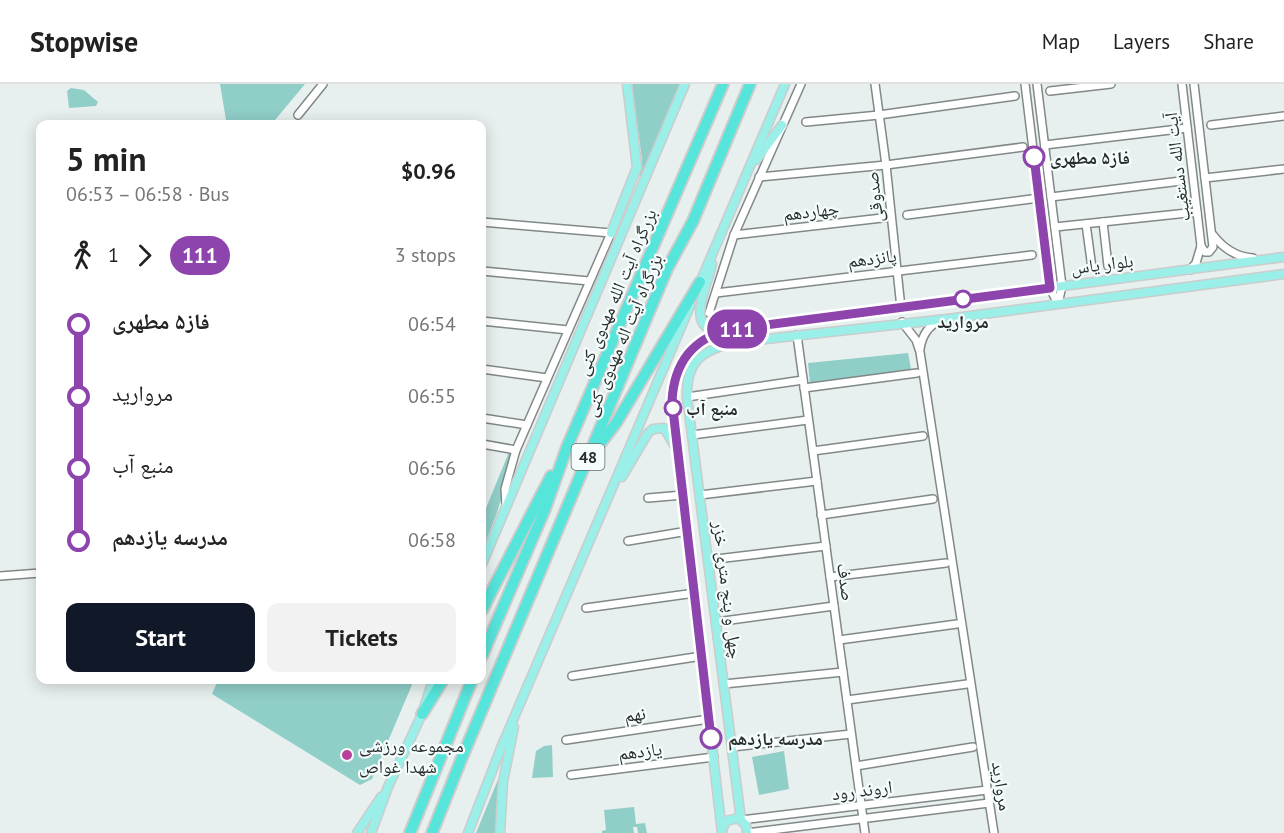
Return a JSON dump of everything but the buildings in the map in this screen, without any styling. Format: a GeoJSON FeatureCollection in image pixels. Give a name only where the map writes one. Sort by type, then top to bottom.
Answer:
{"type":"FeatureCollection","features":[{"type":"Feature","properties":{"kind":"highway","name":"بزرگراه آیت الله مهدوی کنی"},"geometry":{"type":"LineString","coordinates":[[567,447],[723,84]]}},
{"type":"Feature","properties":{"kind":"highway","name":"بزرگراه آیت اله مهدوی کنی"},"geometry":{"type":"LineString","coordinates":[[432,833],[667,269],[693,221],[750,84]]}},
{"type":"Feature","properties":{"kind":"highway"},"geometry":{"type":"LineString","coordinates":[[587,461],[616,423],[700,282]]}},
{"type":"Feature","properties":{"kind":"highway"},"geometry":{"type":"LineString","coordinates":[[486,602],[567,447]]}},
{"type":"Feature","properties":{"kind":"highway","name":"48"},"geometry":{"type":"LineString","coordinates":[[486,648],[545,509],[567,447]]}},
{"type":"Feature","properties":{"kind":"highway"},"geometry":{"type":"LineString","coordinates":[[422,714],[441,684]]}},
{"type":"Feature","properties":{"kind":"highway"},"geometry":{"type":"LineString","coordinates":[[410,833],[470,684]]}},
{"type":"Feature","properties":{"kind":"main road"},"geometry":{"type":"LineString","coordinates":[[611,233],[637,167],[627,84]]}},
{"type":"Feature","properties":{"kind":"main road"},"geometry":{"type":"LineString","coordinates":[[486,554],[685,84]]}},
{"type":"Feature","properties":{"kind":"main road"},"geometry":{"type":"LineString","coordinates":[[468,833],[501,748],[785,84]]}},
{"type":"Feature","properties":{"kind":"main road"},"geometry":{"type":"LineString","coordinates":[[748,170],[782,125]]}},
{"type":"Feature","properties":{"kind":"main road"},"geometry":{"type":"LineString","coordinates":[[621,212],[638,196]]}},
{"type":"Feature","properties":{"kind":"main road"},"geometry":{"type":"LineString","coordinates":[[621,212],[623,231]]}},
{"type":"Feature","properties":{"kind":"main road"},"geometry":{"type":"LineString","coordinates":[[717,242],[699,309],[699,319],[710,328],[742,328]]}},
{"type":"Feature","properties":{"kind":"main road","name":"بلوار یاس"},"geometry":{"type":"LineString","coordinates":[[684,358],[695,345],[709,336],[728,330],[1284,257]]}},
{"type":"Feature","properties":{"kind":"main road","name":"بلوار یاس"},"geometry":{"type":"LineString","coordinates":[[693,365],[707,351],[731,343],[902,322],[947,319],[1284,274]]}},
{"type":"Feature","properties":{"kind":"main road"},"geometry":{"type":"LineString","coordinates":[[728,330],[724,338],[731,343]]}},
{"type":"Feature","properties":{"kind":"main road","name":"چهل و پنج متری خزر"},"geometry":{"type":"LineString","coordinates":[[684,358],[675,378],[673,393],[722,833]]}},
{"type":"Feature","properties":{"kind":"main road","name":"چهل و پنج متری خزر"},"geometry":{"type":"LineString","coordinates":[[693,365],[688,375],[687,397],[741,820],[746,825],[747,833]]}},
{"type":"Feature","properties":{"kind":"main road"},"geometry":{"type":"LineString","coordinates":[[602,511],[648,433],[653,429],[664,428],[679,453]]}},
{"type":"Feature","properties":{"kind":"main road"},"geometry":{"type":"LineString","coordinates":[[371,833],[388,787],[422,714],[432,684]]}},
{"type":"Feature","properties":{"kind":"main road"},"geometry":{"type":"LineString","coordinates":[[500,833],[503,782],[517,713]]}},
{"type":"Feature","properties":{"kind":"main road"},"geometry":{"type":"LineString","coordinates":[[357,833],[388,787]]}},
{"type":"Feature","properties":{"kind":"main road"},"geometry":{"type":"LineString","coordinates":[[722,833],[726,821],[733,818],[741,820]]}},
{"type":"Feature","properties":{"kind":"street"},"geometry":{"type":"LineString","coordinates":[[298,115],[323,84]]}},
{"type":"Feature","properties":{"kind":"street"},"geometry":{"type":"LineString","coordinates":[[709,313],[734,235],[801,84]]}},
{"type":"Feature","properties":{"kind":"street","name":"صدوقی"},"geometry":{"type":"LineString","coordinates":[[875,84],[901,308]]}},
{"type":"Feature","properties":{"kind":"street"},"geometry":{"type":"LineString","coordinates":[[1025,84],[1050,288],[1058,304]]}},
{"type":"Feature","properties":{"kind":"street"},"geometry":{"type":"LineString","coordinates":[[1037,84],[1062,286],[1058,304]]}},
{"type":"Feature","properties":{"kind":"street"},"geometry":{"type":"LineString","coordinates":[[1050,91],[1111,84]]}},
{"type":"Feature","properties":{"kind":"street","name":"آیت الله دستغیب"},"geometry":{"type":"LineString","coordinates":[[1182,84],[1201,246]]}},
{"type":"Feature","properties":{"kind":"street","name":"آیت الله دستغیب"},"geometry":{"type":"LineString","coordinates":[[1194,84],[1211,233]]}},
{"type":"Feature","properties":{"kind":"street"},"geometry":{"type":"LineString","coordinates":[[806,122],[879,115],[1015,96]]}},
{"type":"Feature","properties":{"kind":"street"},"geometry":{"type":"LineString","coordinates":[[1211,125],[1284,116]]}},
{"type":"Feature","properties":{"kind":"street"},"geometry":{"type":"LineString","coordinates":[[1045,145],[1187,128]]}},
{"type":"Feature","properties":{"kind":"street"},"geometry":{"type":"LineString","coordinates":[[759,177],[886,165],[1023,147]]}},
{"type":"Feature","properties":{"kind":"street"},"geometry":{"type":"LineString","coordinates":[[1205,178],[1284,169]]}},
{"type":"Feature","properties":{"kind":"street"},"geometry":{"type":"LineString","coordinates":[[1051,196],[1181,181]]}},
{"type":"Feature","properties":{"kind":"street"},"geometry":{"type":"LineString","coordinates":[[908,214],[1039,198]]}},
{"type":"Feature","properties":{"kind":"street"},"geometry":{"type":"LineString","coordinates":[[1055,227],[1197,212]]}},
{"type":"Feature","properties":{"kind":"street","name":"چهاردهم"},"geometry":{"type":"LineString","coordinates":[[734,235],[891,217]]}},
{"type":"Feature","properties":{"kind":"street"},"geometry":{"type":"LineString","coordinates":[[486,222],[611,233],[516,450],[505,489],[506,507]]}},
{"type":"Feature","properties":{"kind":"street"},"geometry":{"type":"LineString","coordinates":[[1103,222],[1108,266]]}},
{"type":"Feature","properties":{"kind":"street"},"geometry":{"type":"LineString","coordinates":[[1086,224],[1092,268]]}},
{"type":"Feature","properties":{"kind":"street"},"geometry":{"type":"LineString","coordinates":[[1201,246],[1205,252],[1212,249],[1211,233]]}},
{"type":"Feature","properties":{"kind":"street"},"geometry":{"type":"LineString","coordinates":[[1211,233],[1229,250],[1243,258],[1270,259]]}},
{"type":"Feature","properties":{"kind":"street"},"geometry":{"type":"LineString","coordinates":[[1190,270],[1196,263],[1201,246]]}},
{"type":"Feature","properties":{"kind":"street","name":"پانزدهم"},"geometry":{"type":"LineString","coordinates":[[716,292],[1032,255]]}},
{"type":"Feature","properties":{"kind":"street"},"geometry":{"type":"LineString","coordinates":[[486,271],[589,281]]}},
{"type":"Feature","properties":{"kind":"street"},"geometry":{"type":"LineString","coordinates":[[920,352],[921,341],[926,332],[933,324],[947,319]]}},
{"type":"Feature","properties":{"kind":"street"},"geometry":{"type":"LineString","coordinates":[[486,321],[568,330]]}},
{"type":"Feature","properties":{"kind":"street"},"geometry":{"type":"LineString","coordinates":[[902,322],[916,340],[920,352]]}},
{"type":"Feature","properties":{"kind":"street","name":"صدف"},"geometry":{"type":"LineString","coordinates":[[797,335],[865,833]]}},
{"type":"Feature","properties":{"kind":"street","name":"مروارید"},"geometry":{"type":"LineString","coordinates":[[920,352],[994,833]]}},
{"type":"Feature","properties":{"kind":"street"},"geometry":{"type":"LineString","coordinates":[[486,370],[547,378]]}},
{"type":"Feature","properties":{"kind":"street"},"geometry":{"type":"LineString","coordinates":[[687,397],[917,373]]}},
{"type":"Feature","properties":{"kind":"street"},"geometry":{"type":"LineString","coordinates":[[486,419],[527,425]]}},
{"type":"Feature","properties":{"kind":"street"},"geometry":{"type":"LineString","coordinates":[[692,435],[808,420]]}},
{"type":"Feature","properties":{"kind":"street"},"geometry":{"type":"LineString","coordinates":[[813,451],[923,436]]}},
{"type":"Feature","properties":{"kind":"street"},"geometry":{"type":"LineString","coordinates":[[486,445],[516,450]]}},
{"type":"Feature","properties":{"kind":"street"},"geometry":{"type":"LineString","coordinates":[[700,495],[817,481]]}},
{"type":"Feature","properties":{"kind":"street"},"geometry":{"type":"LineString","coordinates":[[648,498],[683,495]]}},
{"type":"Feature","properties":{"kind":"street"},"geometry":{"type":"LineString","coordinates":[[822,515],[933,499]]}},
{"type":"Feature","properties":{"kind":"street"},"geometry":{"type":"LineString","coordinates":[[628,541],[688,531]]}},
{"type":"Feature","properties":{"kind":"street"},"geometry":{"type":"LineString","coordinates":[[708,560],[826,546]]}},
{"type":"Feature","properties":{"kind":"street"},"geometry":{"type":"LineString","coordinates":[[830,577],[946,562]]}},
{"type":"Feature","properties":{"kind":"street"},"geometry":{"type":"LineString","coordinates":[[0,576],[36,573]]}},
{"type":"Feature","properties":{"kind":"street"},"geometry":{"type":"LineString","coordinates":[[586,608],[694,592]]}},
{"type":"Feature","properties":{"kind":"street"},"geometry":{"type":"LineString","coordinates":[[716,622],[834,606]]}},
{"type":"Feature","properties":{"kind":"street"},"geometry":{"type":"LineString","coordinates":[[839,640],[957,624]]}},
{"type":"Feature","properties":{"kind":"street"},"geometry":{"type":"LineString","coordinates":[[572,676],[702,657]]}},
{"type":"Feature","properties":{"kind":"street"},"geometry":{"type":"LineString","coordinates":[[724,684],[843,672]]}},
{"type":"Feature","properties":{"kind":"street"},"geometry":{"type":"LineString","coordinates":[[847,700],[967,684]]}},
{"type":"Feature","properties":{"kind":"street","name":"نهم"},"geometry":{"type":"LineString","coordinates":[[566,740],[709,719]]}},
{"type":"Feature","properties":{"kind":"street"},"geometry":{"type":"LineString","coordinates":[[732,747],[851,734]]}},
{"type":"Feature","properties":{"kind":"street"},"geometry":{"type":"LineString","coordinates":[[856,766],[973,747]]}},
{"type":"Feature","properties":{"kind":"street","name":"یازدهم"},"geometry":{"type":"LineString","coordinates":[[571,775],[714,757]]}},
{"type":"Feature","properties":{"kind":"street","name":"اروند رود"},"geometry":{"type":"LineString","coordinates":[[741,820],[987,790]]}},
{"type":"Feature","properties":{"kind":"street","name":"اروند رود"},"geometry":{"type":"LineString","coordinates":[[747,833],[989,803]]}},
{"type":"Feature","properties":{"kind":"shaded area"},"geometry":{"type":"Polygon","coordinates":[[[220,84],[305,84],[275,120],[226,120],[220,84]]]}},
{"type":"Feature","properties":{"kind":"shaded area"},"geometry":{"type":"Polygon","coordinates":[[[632,84],[680,84],[639,180],[642,160],[632,84]]]}},
{"type":"Feature","properties":{"kind":"shaded area"},"geometry":{"type":"Polygon","coordinates":[[[71,88],[84,90],[98,102],[96,106],[69,108],[67,91],[71,88]]]}},
{"type":"Feature","properties":{"kind":"shaded area"},"geometry":{"type":"Polygon","coordinates":[[[908,353],[911,369],[810,384],[808,363],[908,353]]]}},
{"type":"Feature","properties":{"kind":"shaded area"},"geometry":{"type":"Polygon","coordinates":[[[509,452],[514,453],[497,513],[486,541],[486,508],[509,452]]]}},
{"type":"Feature","properties":{"kind":"shaded area","name":"مجموعه ورزشی شهدا غواص"},"geometry":{"type":"Polygon","coordinates":[[[216,684],[412,684],[372,779],[360,785],[212,694],[216,684]]]}},
{"type":"Feature","properties":{"kind":"shaded area"},"geometry":{"type":"Polygon","coordinates":[[[552,745],[553,777],[532,778],[536,751],[544,746],[552,745]]]}},
{"type":"Feature","properties":{"kind":"shaded area"},"geometry":{"type":"Polygon","coordinates":[[[784,751],[789,789],[759,795],[752,757],[784,751]]]}},
{"type":"Feature","properties":{"kind":"shaded area"},"geometry":{"type":"Polygon","coordinates":[[[499,777],[495,833],[476,833],[499,777]]]}},
{"type":"Feature","properties":{"kind":"shaded area"},"geometry":{"type":"Polygon","coordinates":[[[634,807],[636,824],[645,823],[647,833],[638,833],[637,827],[633,827],[634,833],[602,833],[606,830],[604,810],[634,807]]]}},
{"type":"Feature","properties":{"kind":"bus line","name":"111"},"geometry":{"type":"LineString","coordinates":[[711,738],[672,401],[675,378],[684,358],[690,349],[709,336],[728,330],[1050,288],[1034,157]]}},
{"type":"Feature","properties":{"kind":"place","name":"فاز۵ مطهری"},"geometry":{"type":"Point","coordinates":[1034,157]}},
{"type":"Feature","properties":{"kind":"place","name":"مروارید"},"geometry":{"type":"Point","coordinates":[963,299]}},
{"type":"Feature","properties":{"kind":"place","name":"منبع آب"},"geometry":{"type":"Point","coordinates":[673,408]}},
{"type":"Feature","properties":{"kind":"place","name":"مدرسه یازدهم"},"geometry":{"type":"Point","coordinates":[711,738]}},
{"type":"Feature","properties":{"kind":"place","name":"مجموعه ورزشی شهدا غواص"},"geometry":{"type":"Point","coordinates":[347,755]}}]}
